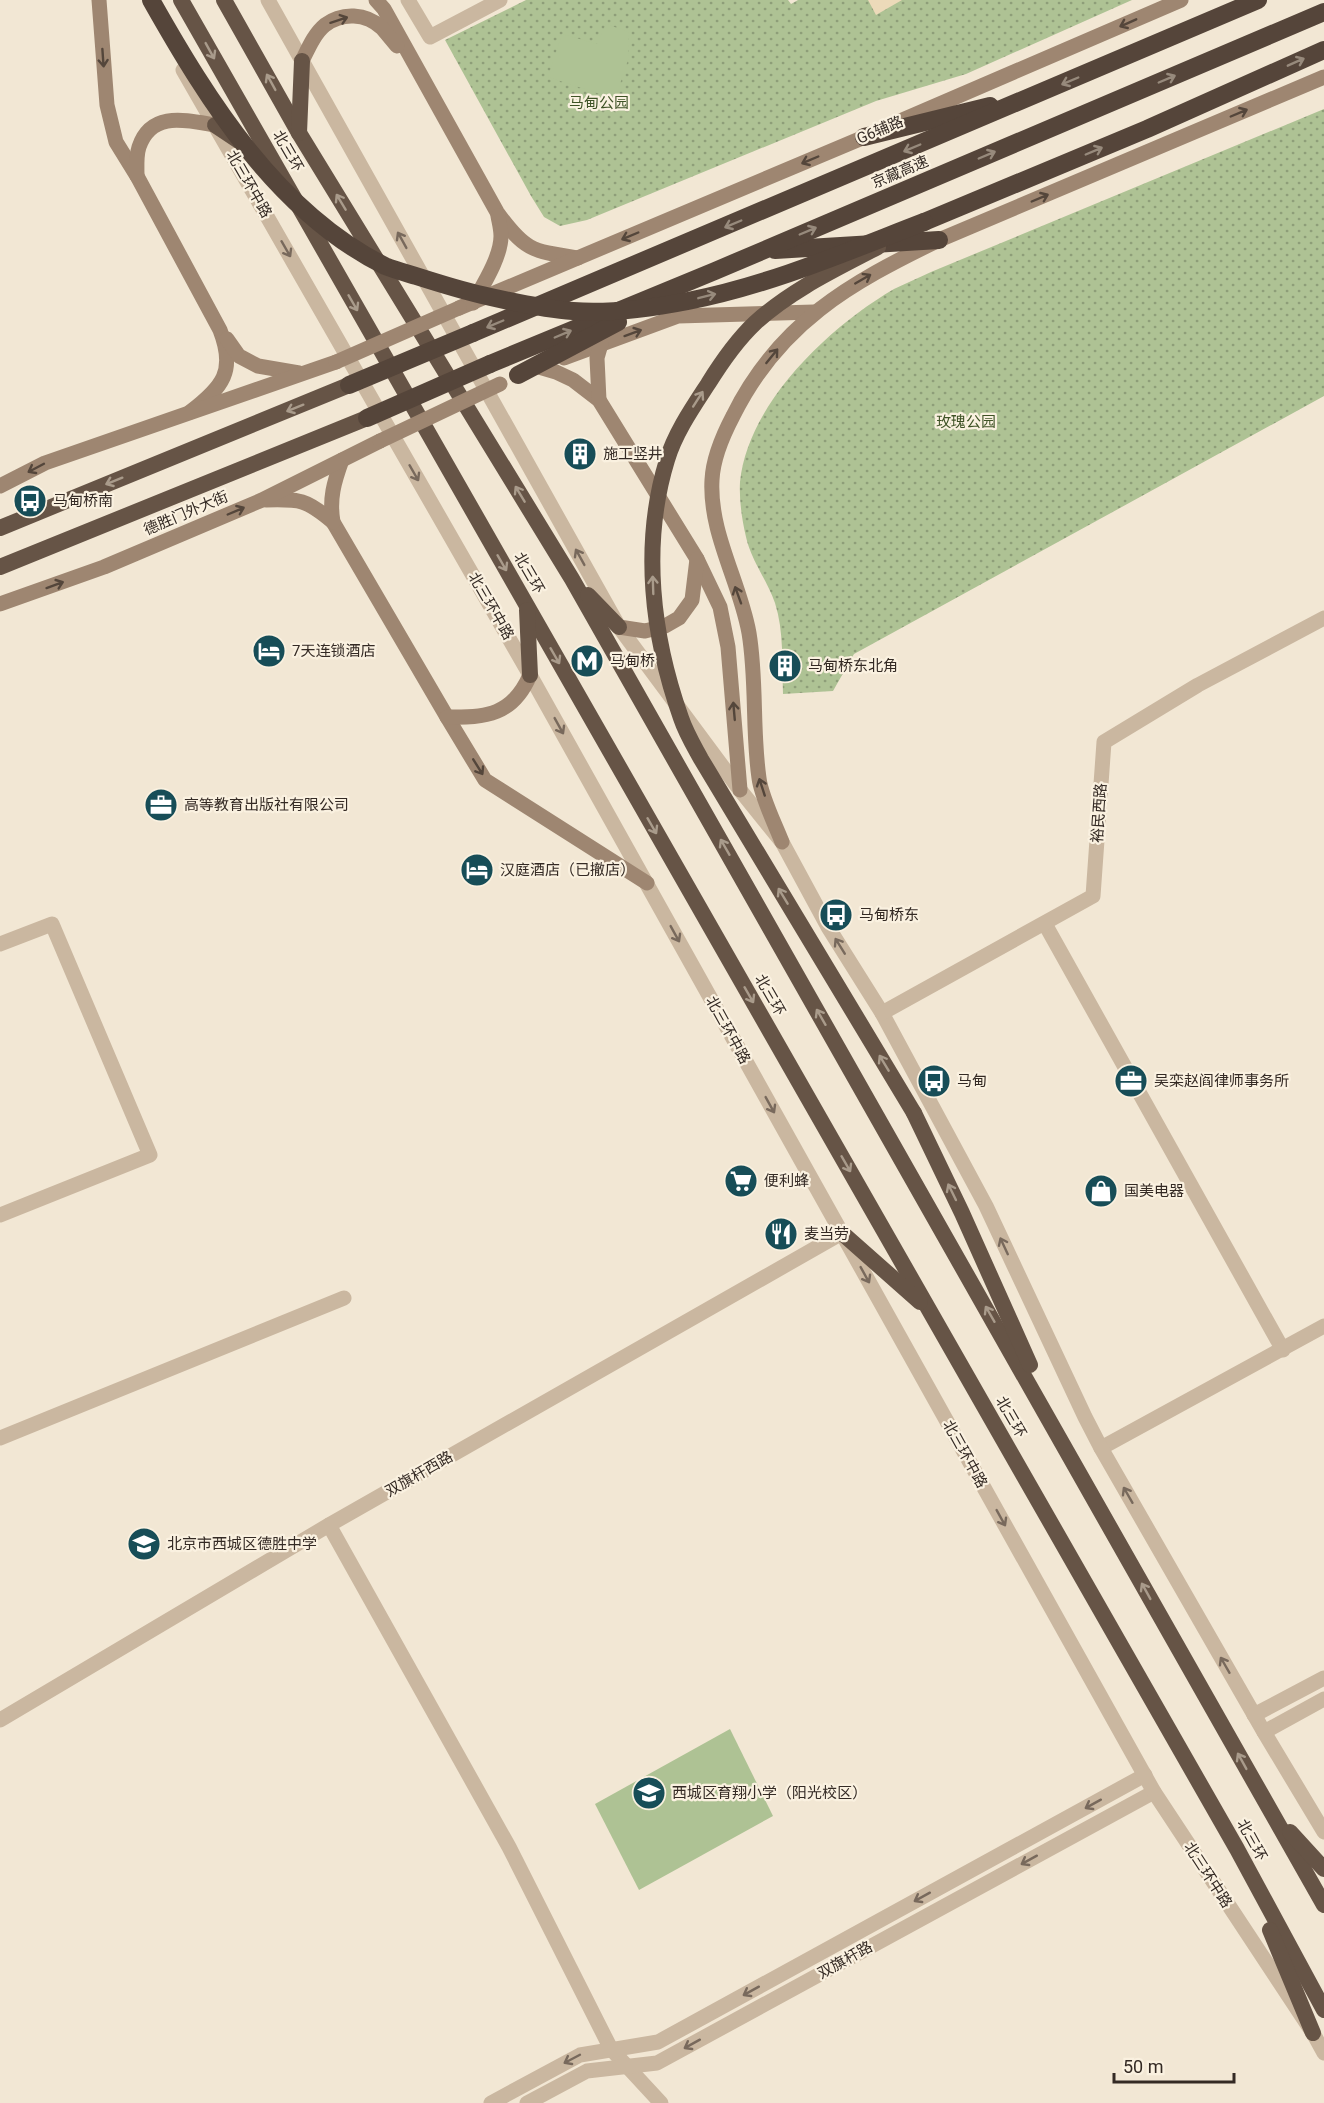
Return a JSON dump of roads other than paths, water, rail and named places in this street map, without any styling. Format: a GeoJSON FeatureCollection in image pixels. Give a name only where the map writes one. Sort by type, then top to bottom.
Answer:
{"type":"FeatureCollection","features":[{"type":"Feature","properties":{"kind":"highway"},"geometry":{"type":"LineString","coordinates":[[151,0],[176,44],[221,113],[255,158],[286,192],[340,238],[387,267],[457,289],[513,303],[574,311],[638,309],[689,301],[792,274],[1147,129],[1324,50]]}},
{"type":"Feature","properties":{"kind":"highway","name":"北三环"},"geometry":{"type":"LineString","coordinates":[[182,0],[1237,1849],[1324,2010]]}},
{"type":"Feature","properties":{"kind":"highway","name":"北三环"},"geometry":{"type":"LineString","coordinates":[[224,0],[299,134],[572,579],[1324,1905]]}},
{"type":"Feature","properties":{"kind":"highway","name":"京藏高速"},"geometry":{"type":"LineString","coordinates":[[349,385],[1258,0]]}},
{"type":"Feature","properties":{"kind":"highway","name":"京藏高速"},"geometry":{"type":"LineString","coordinates":[[367,418],[1324,12]]}},
{"type":"Feature","properties":{"kind":"highway"},"geometry":{"type":"LineString","coordinates":[[299,134],[302,62]]}},
{"type":"Feature","properties":{"kind":"highway"},"geometry":{"type":"LineString","coordinates":[[864,137],[1044,92]]}},
{"type":"Feature","properties":{"kind":"highway"},"geometry":{"type":"LineString","coordinates":[[215,125],[272,161]]}},
{"type":"Feature","properties":{"kind":"highway"},"geometry":{"type":"LineString","coordinates":[[924,222],[808,283],[755,324],[719,367],[689,413],[667,458],[658,500],[652,547],[653,601],[663,660],[681,721],[700,759],[914,1113],[1071,1456]]}},
{"type":"Feature","properties":{"kind":"highway"},"geometry":{"type":"LineString","coordinates":[[761,251],[939,240]]}},
{"type":"Feature","properties":{"kind":"highway"},"geometry":{"type":"LineString","coordinates":[[518,375],[715,271]]}},
{"type":"Feature","properties":{"kind":"highway"},"geometry":{"type":"LineString","coordinates":[[0,528],[349,385]]}},
{"type":"Feature","properties":{"kind":"highway","name":"德胜门外大街"},"geometry":{"type":"LineString","coordinates":[[0,567],[367,418]]}},
{"type":"Feature","properties":{"kind":"highway"},"geometry":{"type":"LineString","coordinates":[[572,579],[619,627]]}},
{"type":"Feature","properties":{"kind":"highway"},"geometry":{"type":"LineString","coordinates":[[526,606],[530,675]]}},
{"type":"Feature","properties":{"kind":"highway"},"geometry":{"type":"LineString","coordinates":[[842,1233],[930,1312]]}},
{"type":"Feature","properties":{"kind":"highway"},"geometry":{"type":"LineString","coordinates":[[1270,1812],[1324,1869]]}},
{"type":"Feature","properties":{"kind":"highway"},"geometry":{"type":"LineString","coordinates":[[1237,1849],[1312,2033]]}},
{"type":"Feature","properties":{"kind":"main road"},"geometry":{"type":"LineString","coordinates":[[99,0],[107,105],[116,142],[137,176],[220,330],[239,356],[273,370],[302,374]]}},
{"type":"Feature","properties":{"kind":"main road"},"geometry":{"type":"LineString","coordinates":[[376,0],[384,9],[498,213],[512,233],[529,248],[543,253],[578,258]]}},
{"type":"Feature","properties":{"kind":"main road","name":"G6辅路"},"geometry":{"type":"LineString","coordinates":[[466,306],[1181,0]]}},
{"type":"Feature","properties":{"kind":"main road"},"geometry":{"type":"LineString","coordinates":[[302,62],[313,39],[324,26],[340,17],[360,16],[380,27],[419,71]]}},
{"type":"Feature","properties":{"kind":"main road"},"geometry":{"type":"LineString","coordinates":[[782,842],[759,780],[752,650],[746,617],[714,516],[711,479],[720,441],[738,405],[758,374],[785,341],[814,312],[884,267],[939,240],[1324,77]]}},
{"type":"Feature","properties":{"kind":"main road"},"geometry":{"type":"LineString","coordinates":[[137,176],[138,149],[147,129],[163,121],[187,120],[215,125]]}},
{"type":"Feature","properties":{"kind":"main road"},"geometry":{"type":"LineString","coordinates":[[0,486],[45,463],[336,362],[466,306],[489,274],[499,246],[501,237],[498,213]]}},
{"type":"Feature","properties":{"kind":"main road"},"geometry":{"type":"LineString","coordinates":[[518,375],[678,316],[814,312]]}},
{"type":"Feature","properties":{"kind":"main road"},"geometry":{"type":"LineString","coordinates":[[190,412],[206,400],[221,382],[228,363],[227,349],[220,330]]}},
{"type":"Feature","properties":{"kind":"main road"},"geometry":{"type":"LineString","coordinates":[[599,400],[597,358],[602,344]]}},
{"type":"Feature","properties":{"kind":"main road"},"geometry":{"type":"LineString","coordinates":[[539,367],[573,380],[599,400],[697,559],[720,607],[728,648],[740,790]]}},
{"type":"Feature","properties":{"kind":"main road","name":"德胜门外大街"},"geometry":{"type":"LineString","coordinates":[[0,604],[104,567],[262,500],[518,375]]}},
{"type":"Feature","properties":{"kind":"main road"},"geometry":{"type":"LineString","coordinates":[[333,522],[331,493],[342,460]]}},
{"type":"Feature","properties":{"kind":"main road"},"geometry":{"type":"LineString","coordinates":[[262,500],[296,499],[316,508],[333,522],[485,780],[647,883]]}},
{"type":"Feature","properties":{"kind":"main road"},"geometry":{"type":"LineString","coordinates":[[619,627],[645,631],[665,626],[679,618],[692,600],[697,559]]}},
{"type":"Feature","properties":{"kind":"main road"},"geometry":{"type":"LineString","coordinates":[[447,717],[493,714],[509,705],[523,692],[530,675]]}},
{"type":"Feature","properties":{"kind":"street","name":"北三环中路"},"geometry":{"type":"LineString","coordinates":[[142,0],[530,675],[1154,1792],[1324,2053]]}},
{"type":"Feature","properties":{"kind":"street"},"geometry":{"type":"LineString","coordinates":[[268,0],[619,627],[740,790],[782,842],[828,927],[882,1013],[986,1206],[1101,1448],[1324,1832]]}},
{"type":"Feature","properties":{"kind":"street"},"geometry":{"type":"LineString","coordinates":[[408,0],[430,37],[500,0]]}},
{"type":"Feature","properties":{"kind":"street","name":"裕民西路"},"geometry":{"type":"LineString","coordinates":[[882,1013],[1093,896],[1104,742],[1198,686],[1324,618]]}},
{"type":"Feature","properties":{"kind":"street"},"geometry":{"type":"LineString","coordinates":[[0,944],[52,924],[150,1155],[0,1215]]}},
{"type":"Feature","properties":{"kind":"street"},"geometry":{"type":"LineString","coordinates":[[1045,924],[1283,1350]]}},
{"type":"Feature","properties":{"kind":"street","name":"双旗杆西路"},"geometry":{"type":"LineString","coordinates":[[0,1720],[329,1525],[842,1233]]}},
{"type":"Feature","properties":{"kind":"street"},"geometry":{"type":"LineString","coordinates":[[0,1438],[344,1298]]}},
{"type":"Feature","properties":{"kind":"street"},"geometry":{"type":"LineString","coordinates":[[1101,1448],[1324,1326]]}},
{"type":"Feature","properties":{"kind":"street"},"geometry":{"type":"LineString","coordinates":[[329,1525],[509,1847],[611,2049],[661,2103]]}},
{"type":"Feature","properties":{"kind":"street"},"geometry":{"type":"LineString","coordinates":[[1254,1715],[1324,1678]]}},
{"type":"Feature","properties":{"kind":"street"},"geometry":{"type":"LineString","coordinates":[[1264,1732],[1324,1699]]}},
{"type":"Feature","properties":{"kind":"street"},"geometry":{"type":"LineString","coordinates":[[491,2103],[580,2055],[658,2042],[1145,1776]]}},
{"type":"Feature","properties":{"kind":"street","name":"双旗杆路"},"geometry":{"type":"LineString","coordinates":[[527,2103],[587,2071],[657,2063],[1154,1792]]}},
{"type":"Feature","properties":{"kind":"place","name":"施工竖井"},"geometry":{"type":"Point","coordinates":[580,454]}},
{"type":"Feature","properties":{"kind":"place","name":"马甸桥南"},"geometry":{"type":"Point","coordinates":[30,501]}},
{"type":"Feature","properties":{"kind":"place","name":"7天连锁酒店"},"geometry":{"type":"Point","coordinates":[269,651]}},
{"type":"Feature","properties":{"kind":"place","name":"马甸桥"},"geometry":{"type":"Point","coordinates":[587,661]}},
{"type":"Feature","properties":{"kind":"place","name":"马甸桥东北角"},"geometry":{"type":"Point","coordinates":[785,666]}},
{"type":"Feature","properties":{"kind":"place","name":"高等教育出版社有限公司"},"geometry":{"type":"Point","coordinates":[161,805]}},
{"type":"Feature","properties":{"kind":"place","name":"汉庭酒店（已撤店）"},"geometry":{"type":"Point","coordinates":[477,870]}},
{"type":"Feature","properties":{"kind":"place","name":"马甸桥东"},"geometry":{"type":"Point","coordinates":[836,915]}},
{"type":"Feature","properties":{"kind":"place","name":"马甸"},"geometry":{"type":"Point","coordinates":[934,1081]}},
{"type":"Feature","properties":{"kind":"place","name":"吴栾赵阎律师事务所"},"geometry":{"type":"Point","coordinates":[1131,1081]}},
{"type":"Feature","properties":{"kind":"place","name":"便利蜂"},"geometry":{"type":"Point","coordinates":[741,1181]}},
{"type":"Feature","properties":{"kind":"place","name":"国美电器"},"geometry":{"type":"Point","coordinates":[1101,1191]}},
{"type":"Feature","properties":{"kind":"place","name":"麦当劳"},"geometry":{"type":"Point","coordinates":[781,1234]}},
{"type":"Feature","properties":{"kind":"place","name":"北京市西城区德胜中学"},"geometry":{"type":"Point","coordinates":[144,1544]}},
{"type":"Feature","properties":{"kind":"place","name":"西城区育翔小学（阳光校区）"},"geometry":{"type":"Point","coordinates":[649,1793]}},
{"type":"Feature","properties":{"kind":"park label","name":"马甸公园"},"geometry":{"type":"Point","coordinates":[599,103]}},
{"type":"Feature","properties":{"kind":"park label","name":"玫瑰公园"},"geometry":{"type":"Point","coordinates":[966,422]}}]}
